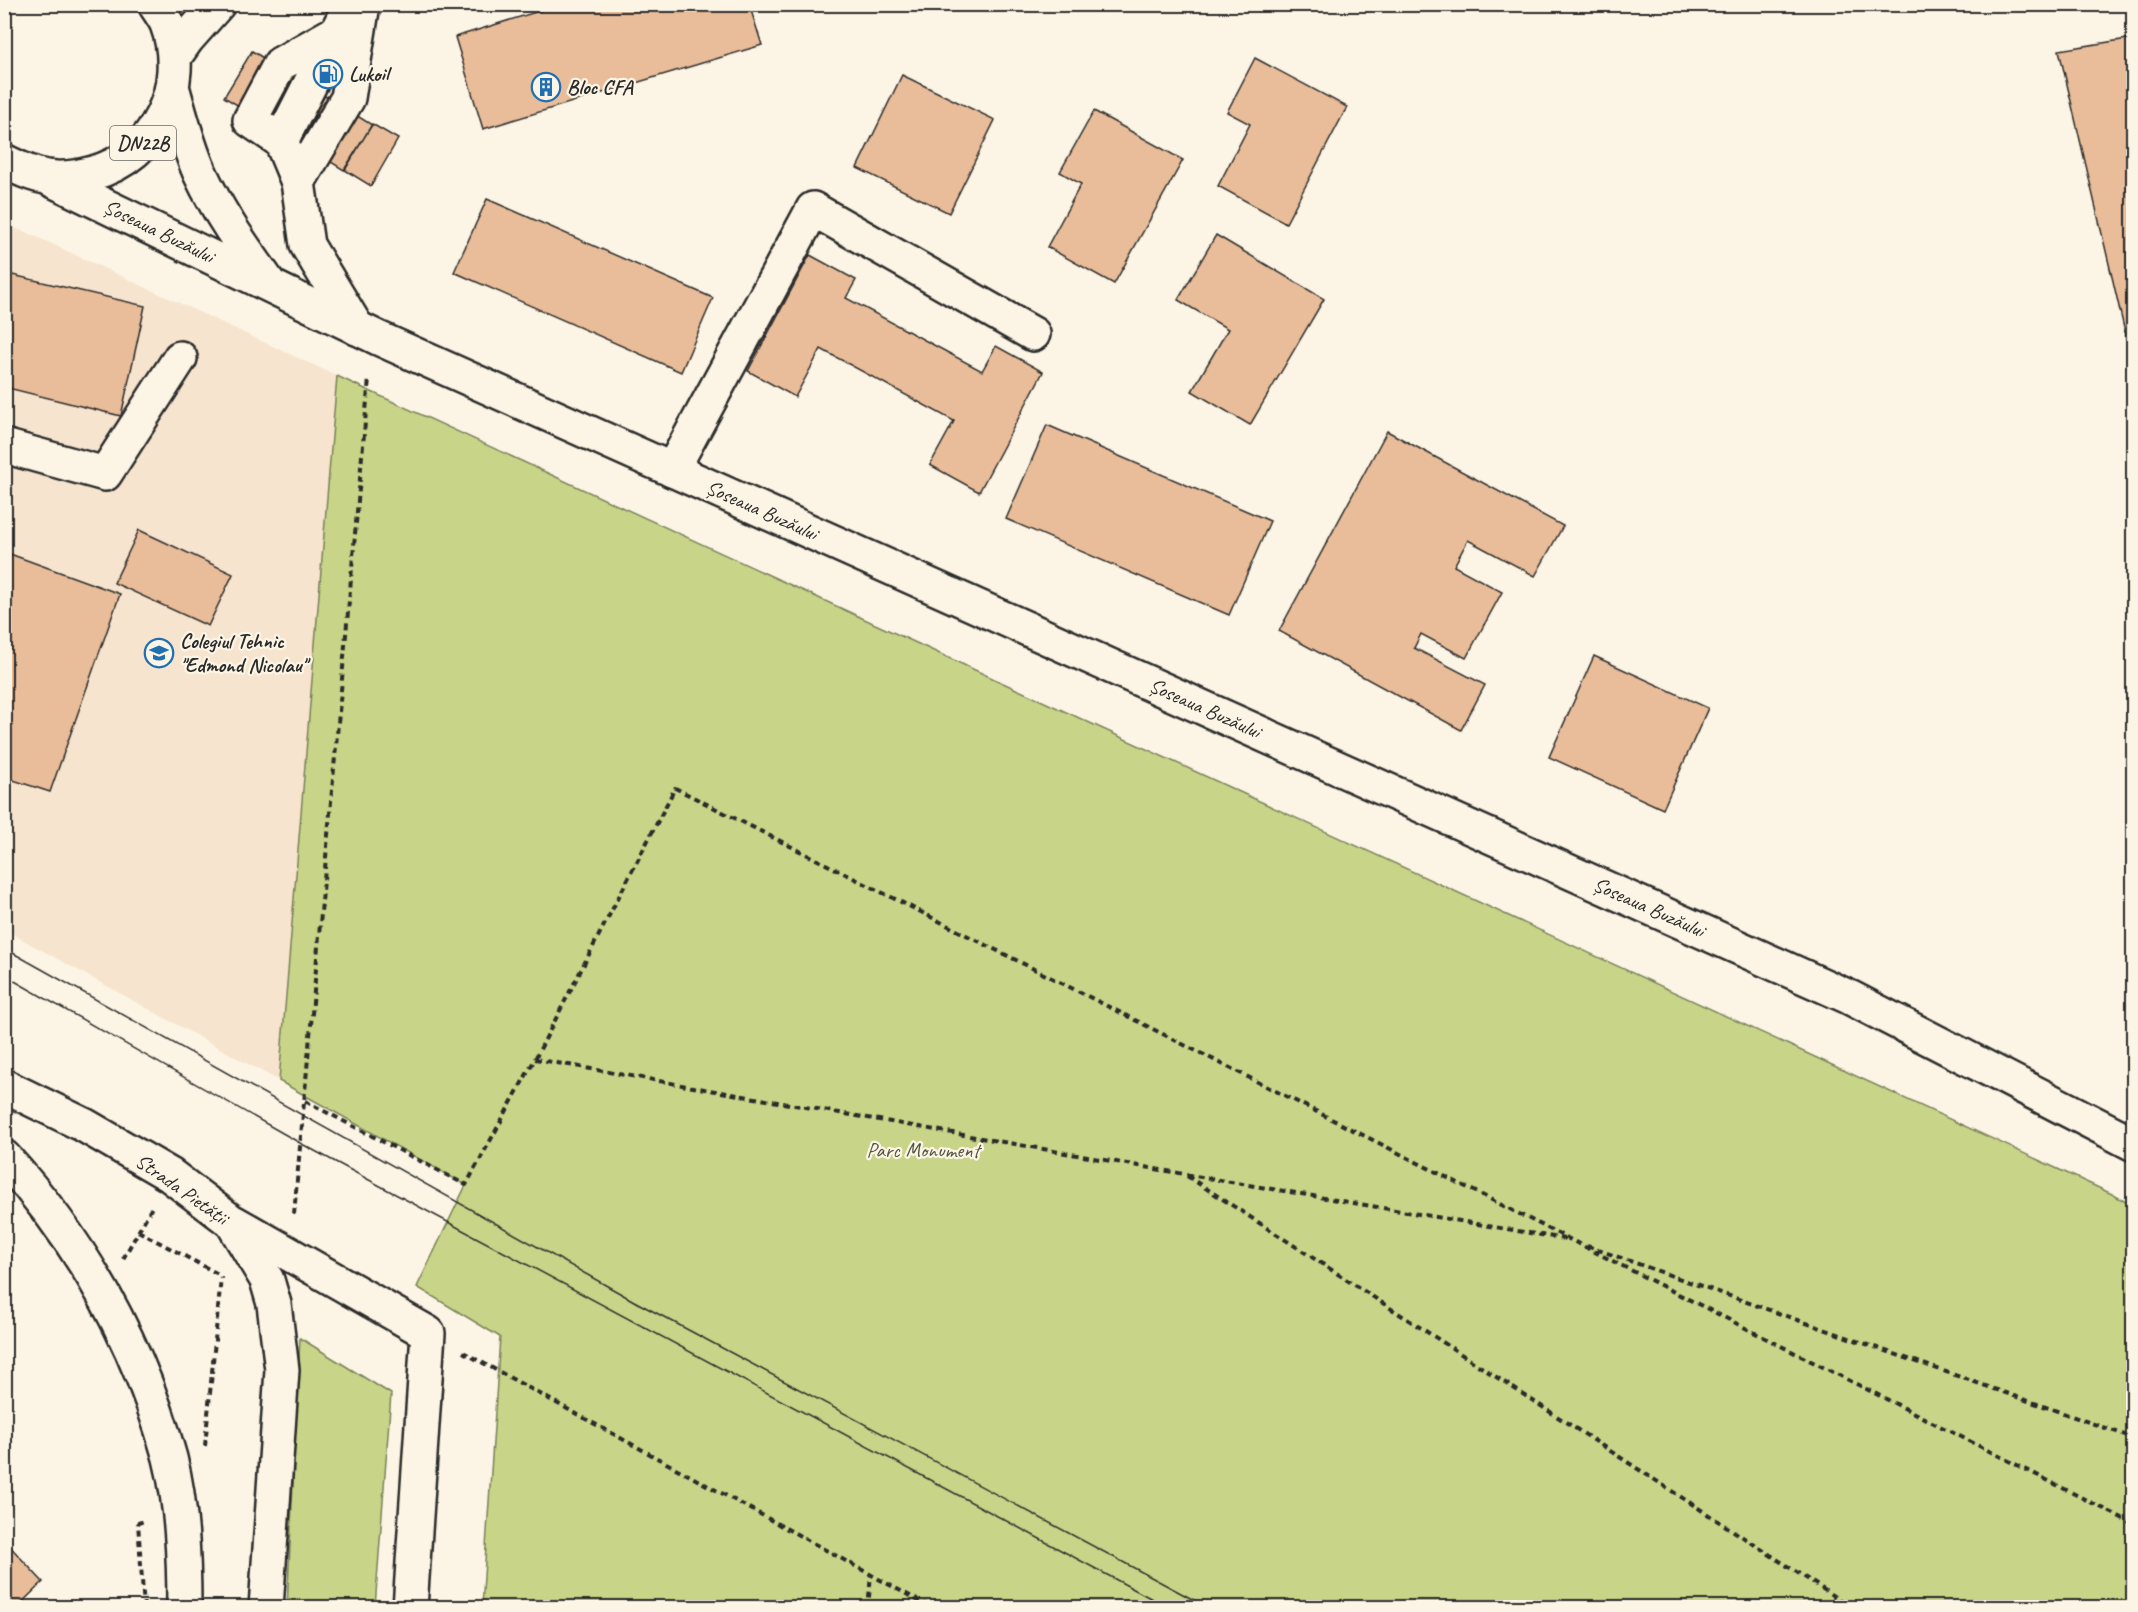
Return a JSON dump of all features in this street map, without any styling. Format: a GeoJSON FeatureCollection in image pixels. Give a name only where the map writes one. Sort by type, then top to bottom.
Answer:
{"type":"FeatureCollection","features":[{"type":"Feature","properties":{"kind":"main road","name":"DN22B"},"geometry":{"type":"LineString","coordinates":[[20,169],[75,178],[109,168],[138,150],[160,123],[173,90],[175,56],[166,23],[155,4]]}},
{"type":"Feature","properties":{"kind":"main road"},"geometry":{"type":"LineString","coordinates":[[175,56],[218,4]]}},
{"type":"Feature","properties":{"kind":"main road"},"geometry":{"type":"LineString","coordinates":[[298,182],[348,98],[363,4]]}},
{"type":"Feature","properties":{"kind":"main road"},"geometry":{"type":"LineString","coordinates":[[344,18],[281,141],[298,182],[307,245],[357,328]]}},
{"type":"Feature","properties":{"kind":"main road","name":"Șoseaua Buzăului"},"geometry":{"type":"LineString","coordinates":[[173,90],[200,172],[222,215],[271,286]]}},
{"type":"Feature","properties":{"kind":"main road","name":"Șoseaua Buzăului"},"geometry":{"type":"LineString","coordinates":[[20,169],[357,328],[1849,997],[2133,1144]]}},
{"type":"Feature","properties":{"kind":"main road"},"geometry":{"type":"LineString","coordinates":[[672,470],[813,208],[1033,334]]}},
{"type":"Feature","properties":{"kind":"main road"},"geometry":{"type":"LineString","coordinates":[[4,446],[105,474],[180,358]]}},
{"type":"Feature","properties":{"kind":"main road","name":"Strada Pietății"},"geometry":{"type":"LineString","coordinates":[[4,1086],[84,1125],[170,1175],[232,1222],[267,1280],[274,1304],[282,1370],[267,1608]]}},
{"type":"Feature","properties":{"kind":"main road"},"geometry":{"type":"LineString","coordinates":[[4,1157],[48,1206],[111,1305],[137,1359],[170,1459],[179,1511],[184,1608]]}},
{"type":"Feature","properties":{"kind":"main road"},"geometry":{"type":"LineString","coordinates":[[232,1222],[428,1333],[410,1608]]}},
{"type":"Feature","properties":{"kind":"path"},"geometry":{"type":"LineString","coordinates":[[290,1255],[306,1101],[369,378]]}},
{"type":"Feature","properties":{"kind":"path"},"geometry":{"type":"LineString","coordinates":[[306,1101],[466,1185],[535,1059],[675,788],[2133,1524]]}},
{"type":"Feature","properties":{"kind":"path"},"geometry":{"type":"LineString","coordinates":[[535,1059],[1572,1240],[2133,1438]]}},
{"type":"Feature","properties":{"kind":"path"},"geometry":{"type":"LineString","coordinates":[[1184,1174],[1852,1608]]}},
{"type":"Feature","properties":{"kind":"path"},"geometry":{"type":"LineString","coordinates":[[122,1262],[170,1175]]}},
{"type":"Feature","properties":{"kind":"path"},"geometry":{"type":"LineString","coordinates":[[138,1231],[274,1304]]}},
{"type":"Feature","properties":{"kind":"path"},"geometry":{"type":"LineString","coordinates":[[205,1447],[222,1276]]}},
{"type":"Feature","properties":{"kind":"path"},"geometry":{"type":"LineString","coordinates":[[428,1333],[932,1608]]}},
{"type":"Feature","properties":{"kind":"path"},"geometry":{"type":"LineString","coordinates":[[868,1608],[871,1574]]}},
{"type":"Feature","properties":{"kind":"shaded area","name":"Colegiul Tehnic \"Edmond Nicolau\""},"geometry":{"type":"Polygon","coordinates":[[[4,225],[26,232],[337,376],[279,1081],[5,930],[4,225]]]}},
{"type":"Feature","properties":{"kind":"green space","name":"Parc Monument"},"geometry":{"type":"Polygon","coordinates":[[[337,376],[2112,1194],[2133,1206],[2133,1607],[482,1607],[500,1337],[417,1287],[466,1185],[279,1081],[337,376]]]}},
{"type":"Feature","properties":{"kind":"green space"},"geometry":{"type":"Polygon","coordinates":[[[300,1338],[391,1394],[375,1607],[287,1608],[300,1338]]]}},
{"type":"Feature","properties":{"kind":"building","name":"Bloc CFA"},"geometry":{"type":"Polygon","coordinates":[[[562,4],[749,4],[762,45],[483,129],[455,37],[562,4]]]}},
{"type":"Feature","properties":{"kind":"building"},"geometry":{"type":"Polygon","coordinates":[[[2134,38],[2134,371],[2059,50],[2134,38]]]}},
{"type":"Feature","properties":{"kind":"building"},"geometry":{"type":"Polygon","coordinates":[[[252,51],[372,125],[344,170],[224,97],[252,51]]]}},
{"type":"Feature","properties":{"kind":"building"},"geometry":{"type":"Polygon","coordinates":[[[1255,58],[1347,107],[1286,223],[1218,186],[1250,124],[1227,112],[1255,58]]]}},
{"type":"Feature","properties":{"kind":"building"},"geometry":{"type":"Polygon","coordinates":[[[902,75],[995,120],[949,213],[857,168],[902,75]]]}},
{"type":"Feature","properties":{"kind":"building"},"geometry":{"type":"Polygon","coordinates":[[[1094,111],[1183,160],[1114,284],[1047,247],[1081,184],[1060,172],[1094,111]]]}},
{"type":"Feature","properties":{"kind":"building"},"geometry":{"type":"Polygon","coordinates":[[[372,124],[398,139],[371,186],[345,170],[372,124]]]}},
{"type":"Feature","properties":{"kind":"building"},"geometry":{"type":"Polygon","coordinates":[[[487,199],[713,298],[681,372],[454,272],[487,199]]]}},
{"type":"Feature","properties":{"kind":"building"},"geometry":{"type":"Polygon","coordinates":[[[1216,235],[1324,299],[1250,425],[1192,391],[1228,329],[1178,300],[1216,235]]]}},
{"type":"Feature","properties":{"kind":"building"},"geometry":{"type":"Polygon","coordinates":[[[810,255],[856,280],[846,298],[982,371],[996,346],[1043,372],[979,492],[930,465],[954,421],[821,349],[795,397],[748,371],[810,255]]]}},
{"type":"Feature","properties":{"kind":"building"},"geometry":{"type":"Polygon","coordinates":[[[4,273],[145,306],[121,416],[4,387],[4,273]]]}},
{"type":"Feature","properties":{"kind":"building"},"geometry":{"type":"Polygon","coordinates":[[[1047,425],[1270,521],[1229,615],[1006,519],[1047,425]]]}},
{"type":"Feature","properties":{"kind":"building"},"geometry":{"type":"Polygon","coordinates":[[[1387,431],[1563,526],[1535,576],[1468,540],[1454,566],[1502,592],[1466,658],[1421,634],[1414,648],[1485,685],[1461,730],[1279,631],[1387,431]]]}},
{"type":"Feature","properties":{"kind":"building"},"geometry":{"type":"Polygon","coordinates":[[[139,530],[233,574],[208,626],[114,583],[139,530]]]}},
{"type":"Feature","properties":{"kind":"building"},"geometry":{"type":"Polygon","coordinates":[[[10,554],[120,594],[50,792],[4,777],[4,568],[10,554]]]}},
{"type":"Feature","properties":{"kind":"building"},"geometry":{"type":"Polygon","coordinates":[[[1594,656],[1708,708],[1663,809],[1549,757],[1594,656]]]}},
{"type":"Feature","properties":{"kind":"building"},"geometry":{"type":"Polygon","coordinates":[[[4,1540],[43,1582],[16,1608],[4,1608],[4,1540]]]}},
{"type":"Feature","properties":{"kind":"tram line"},"geometry":{"type":"LineString","coordinates":[[4,948],[634,1301],[1209,1608]]}},
{"type":"Feature","properties":{"kind":"tram line"},"geometry":{"type":"LineString","coordinates":[[4,975],[300,1143],[1169,1608]]}},
{"type":"Feature","properties":{"kind":"place","name":"Lukoil"},"geometry":{"type":"Point","coordinates":[328,74]}},
{"type":"Feature","properties":{"kind":"place","name":"Bloc CFA"},"geometry":{"type":"Point","coordinates":[546,87]}},
{"type":"Feature","properties":{"kind":"place","name":"Colegiul Tehnic \"Edmond Nicolau\""},"geometry":{"type":"Point","coordinates":[159,653]}}]}
